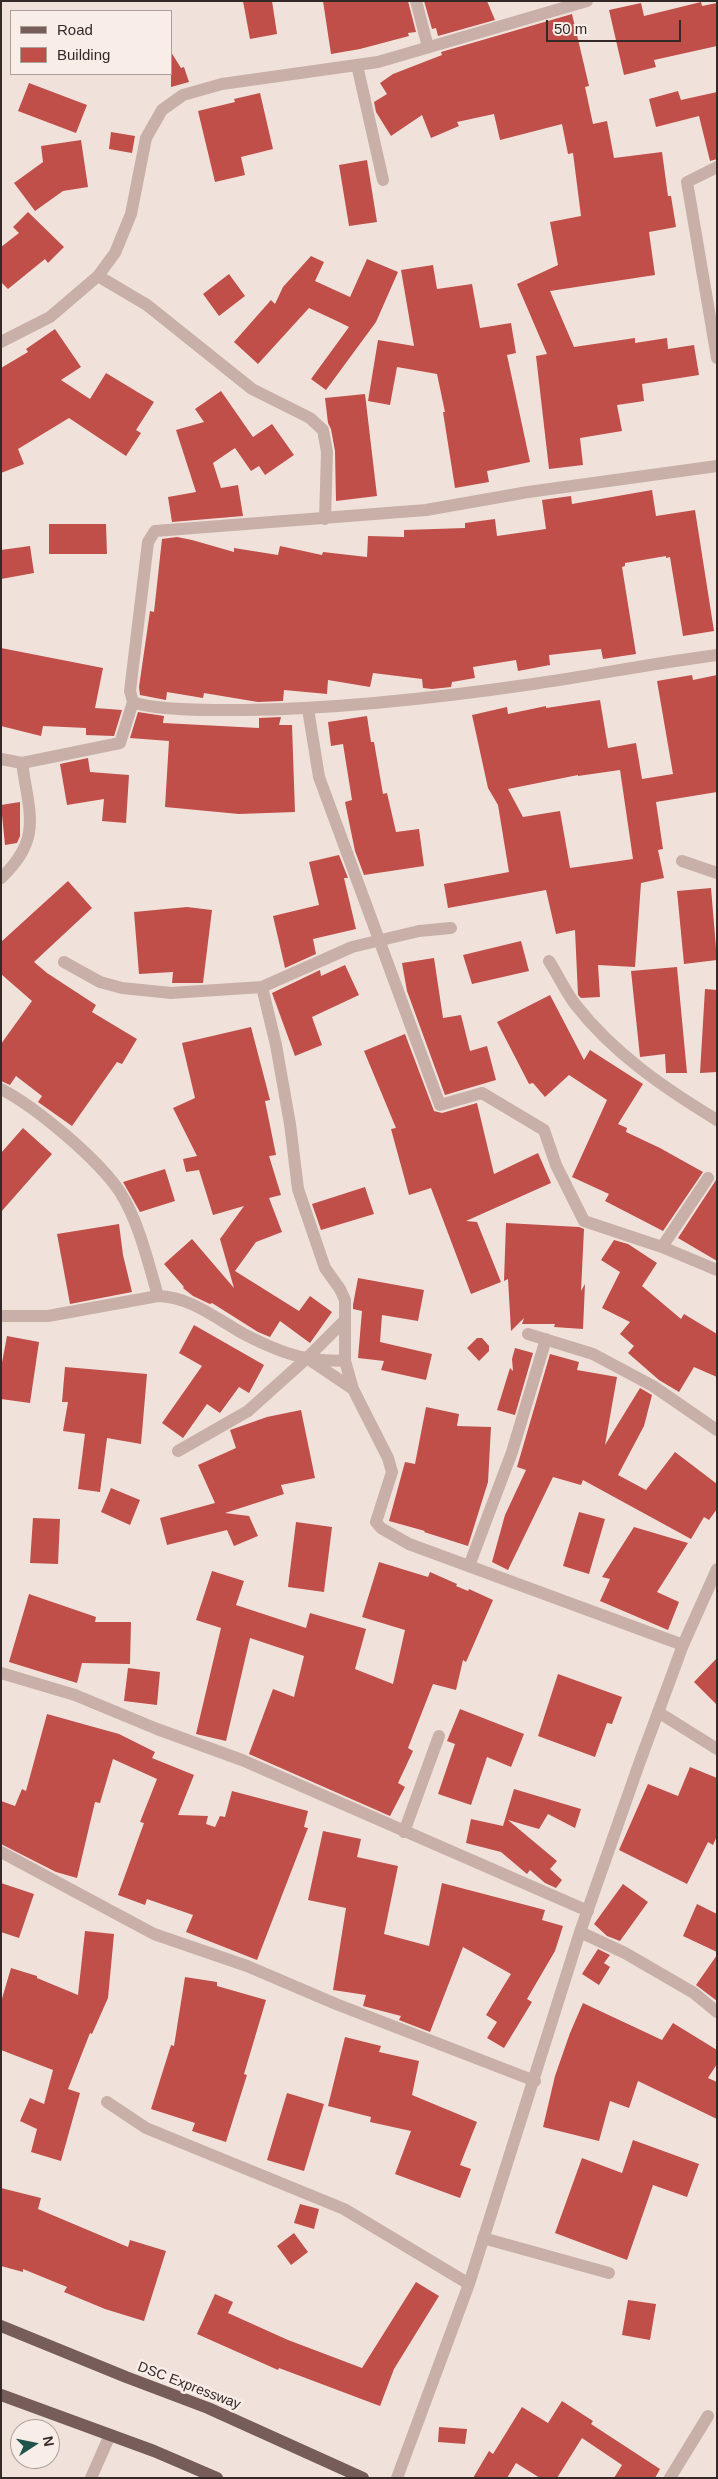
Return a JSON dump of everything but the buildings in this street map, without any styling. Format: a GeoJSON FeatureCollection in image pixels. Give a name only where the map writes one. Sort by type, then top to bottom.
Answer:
{"type":"FeatureCollection","features":[{"type":"Feature","properties":{"kind":"main road","name":"DSC Expressway"},"geometry":{"type":"LineString","coordinates":[[1,2326],[208,2408],[363,2478]]}},
{"type":"Feature","properties":{"kind":"main road"},"geometry":{"type":"LineString","coordinates":[[1,2395],[110,2435],[218,2478]]}},
{"type":"Feature","properties":{"kind":"street"},"geometry":{"type":"LineString","coordinates":[[416,1],[428,47]]}},
{"type":"Feature","properties":{"kind":"street"},"geometry":{"type":"LineString","coordinates":[[1,342],[50,317],[98,276],[116,253],[131,214],[146,138],[162,110],[183,95],[222,84],[357,66],[587,1]]}},
{"type":"Feature","properties":{"kind":"street"},"geometry":{"type":"LineString","coordinates":[[357,66],[383,180]]}},
{"type":"Feature","properties":{"kind":"street"},"geometry":{"type":"LineString","coordinates":[[717,167],[686,182],[717,358]]}},
{"type":"Feature","properties":{"kind":"street"},"geometry":{"type":"LineString","coordinates":[[98,276],[147,305],[252,389],[310,418],[323,430],[327,452],[324,519]]}},
{"type":"Feature","properties":{"kind":"street"},"geometry":{"type":"LineString","coordinates":[[1,759],[22,763],[120,743],[134,702],[130,691],[148,542],[155,531],[426,510],[528,492],[717,466]]}},
{"type":"Feature","properties":{"kind":"street"},"geometry":{"type":"LineString","coordinates":[[134,702],[152,706],[219,710],[308,709],[411,700],[534,684],[646,664],[717,655]]}},
{"type":"Feature","properties":{"kind":"street"},"geometry":{"type":"LineString","coordinates":[[308,709],[319,777],[440,1105],[482,1093],[544,1130],[556,1165],[584,1221],[662,1247],[717,1270]]}},
{"type":"Feature","properties":{"kind":"street"},"geometry":{"type":"LineString","coordinates":[[1,878],[28,842],[32,830],[22,763]]}},
{"type":"Feature","properties":{"kind":"street"},"geometry":{"type":"LineString","coordinates":[[682,861],[717,873]]}},
{"type":"Feature","properties":{"kind":"street"},"geometry":{"type":"LineString","coordinates":[[64,962],[100,982],[122,988],[171,993],[262,988],[352,947],[419,931],[451,928]]}},
{"type":"Feature","properties":{"kind":"street"},"geometry":{"type":"LineString","coordinates":[[550,961],[574,1003],[615,1048],[664,1088],[717,1120]]}},
{"type":"Feature","properties":{"kind":"street"},"geometry":{"type":"LineString","coordinates":[[262,988],[277,1054],[298,1189],[325,1268],[345,1300],[345,1360],[353,1389],[388,1458],[392,1472],[376,1522],[381,1528],[409,1544],[683,1645]]}},
{"type":"Feature","properties":{"kind":"street"},"geometry":{"type":"LineString","coordinates":[[1,1089],[24,1101],[106,1173],[120,1192],[140,1237],[158,1296]]}},
{"type":"Feature","properties":{"kind":"street"},"geometry":{"type":"LineString","coordinates":[[662,1247],[708,1178]]}},
{"type":"Feature","properties":{"kind":"street"},"geometry":{"type":"LineString","coordinates":[[1,1316],[48,1316],[158,1296],[176,1296],[200,1307],[243,1333],[276,1349],[307,1358],[345,1360]]}},
{"type":"Feature","properties":{"kind":"street"},"geometry":{"type":"LineString","coordinates":[[178,1451],[248,1411],[307,1358],[344,1321]]}},
{"type":"Feature","properties":{"kind":"street"},"geometry":{"type":"LineString","coordinates":[[528,1334],[593,1354],[653,1386],[717,1430]]}},
{"type":"Feature","properties":{"kind":"street"},"geometry":{"type":"LineString","coordinates":[[469,1566],[512,1452],[546,1339]]}},
{"type":"Feature","properties":{"kind":"street"},"geometry":{"type":"LineString","coordinates":[[307,1358],[353,1389]]}},
{"type":"Feature","properties":{"kind":"street"},"geometry":{"type":"LineString","coordinates":[[397,2478],[469,2284],[535,2081],[580,1932],[683,1645],[717,1569]]}},
{"type":"Feature","properties":{"kind":"street"},"geometry":{"type":"LineString","coordinates":[[1,1673],[75,1695],[157,1729],[242,1760],[588,1911]]}},
{"type":"Feature","properties":{"kind":"street"},"geometry":{"type":"LineString","coordinates":[[658,1712],[717,1749]]}},
{"type":"Feature","properties":{"kind":"street"},"geometry":{"type":"LineString","coordinates":[[404,1832],[439,1736]]}},
{"type":"Feature","properties":{"kind":"street"},"geometry":{"type":"LineString","coordinates":[[1,1852],[154,1934],[247,1966],[336,2004],[535,2081]]}},
{"type":"Feature","properties":{"kind":"street"},"geometry":{"type":"LineString","coordinates":[[580,1932],[625,1953],[694,1992],[717,2012]]}},
{"type":"Feature","properties":{"kind":"street"},"geometry":{"type":"LineString","coordinates":[[107,2102],[146,2128],[344,2209],[469,2284]]}},
{"type":"Feature","properties":{"kind":"street"},"geometry":{"type":"LineString","coordinates":[[483,2238],[609,2273]]}},
{"type":"Feature","properties":{"kind":"street"},"geometry":{"type":"LineString","coordinates":[[670,2478],[708,2416]]}},
{"type":"Feature","properties":{"kind":"street"},"geometry":{"type":"LineString","coordinates":[[91,2478],[110,2435]]}}]}
